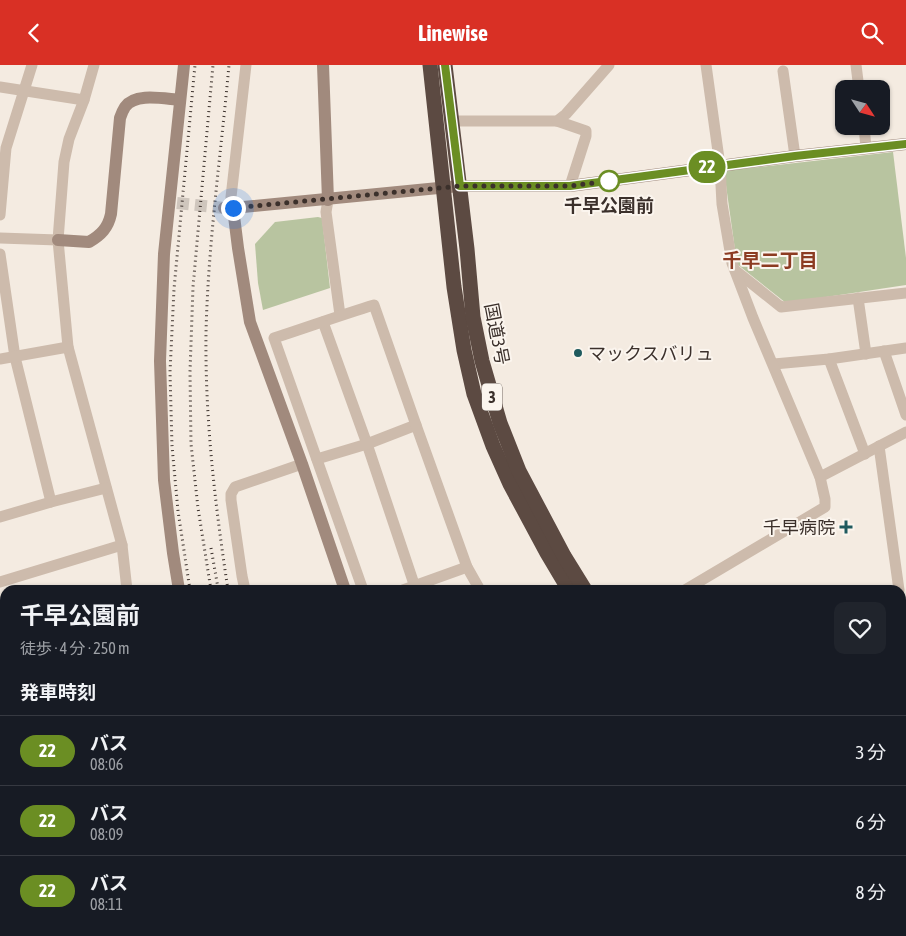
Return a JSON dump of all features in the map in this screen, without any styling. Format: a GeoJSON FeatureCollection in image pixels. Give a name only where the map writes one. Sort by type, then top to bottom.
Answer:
{"type":"FeatureCollection","features":[{"type":"Feature","properties":{"kind":"highway","name":"国道3号"},"geometry":{"type":"LineString","coordinates":[[430,65],[454,287],[464,350],[474,394],[510,484],[566,585]]}},
{"type":"Feature","properties":{"kind":"highway","name":"国道3号"},"geometry":{"type":"LineString","coordinates":[[445,65],[460,186],[473,317],[482,361],[500,423],[519,471],[581,585]]}},
{"type":"Feature","properties":{"kind":"street"},"geometry":{"type":"LineString","coordinates":[[0,215],[6,148],[32,65]]}},
{"type":"Feature","properties":{"kind":"street"},"geometry":{"type":"LineString","coordinates":[[94,65],[84,101],[68,139],[64,162],[58,240],[68,347],[122,545],[126,585]]}},
{"type":"Feature","properties":{"kind":"street"},"geometry":{"type":"LineString","coordinates":[[179,585],[166,504],[161,424],[160,361],[164,253],[173,203],[184,65]]}},
{"type":"Feature","properties":{"kind":"street"},"geometry":{"type":"LineString","coordinates":[[246,65],[231,197],[228,208],[238,248],[250,322],[302,464],[343,585]]}},
{"type":"Feature","properties":{"kind":"street"},"geometry":{"type":"LineString","coordinates":[[323,65],[328,200],[326,212],[340,315]]}},
{"type":"Feature","properties":{"kind":"street"},"geometry":{"type":"LineString","coordinates":[[558,121],[609,65]]}},
{"type":"Feature","properties":{"kind":"street"},"geometry":{"type":"LineString","coordinates":[[693,585],[825,507],[820,477],[732,263],[722,204],[720,166],[706,65]]}},
{"type":"Feature","properties":{"kind":"street"},"geometry":{"type":"LineString","coordinates":[[856,65],[858,80]]}},
{"type":"Feature","properties":{"kind":"street"},"geometry":{"type":"LineString","coordinates":[[783,71],[795,156]]}},
{"type":"Feature","properties":{"kind":"street"},"geometry":{"type":"LineString","coordinates":[[0,87],[84,101]]}},
{"type":"Feature","properties":{"kind":"street"},"geometry":{"type":"LineString","coordinates":[[0,238],[90,242],[97,238],[108,225],[111,214],[120,118],[125,106],[141,97],[180,100]]}},
{"type":"Feature","properties":{"kind":"street"},"geometry":{"type":"LineString","coordinates":[[451,121],[558,121],[586,131],[586,137],[570,186]]}},
{"type":"Feature","properties":{"kind":"street"},"geometry":{"type":"LineString","coordinates":[[865,135],[866,148]]}},
{"type":"Feature","properties":{"kind":"street"},"geometry":{"type":"LineString","coordinates":[[228,208],[460,186],[570,186],[795,156],[906,144]]}},
{"type":"Feature","properties":{"kind":"street"},"geometry":{"type":"LineString","coordinates":[[0,254],[15,357],[50,502]]}},
{"type":"Feature","properties":{"kind":"street"},"geometry":{"type":"LineString","coordinates":[[735,270],[781,307],[906,293]]}},
{"type":"Feature","properties":{"kind":"street"},"geometry":{"type":"LineString","coordinates":[[858,298],[866,354]]}},
{"type":"Feature","properties":{"kind":"street"},"geometry":{"type":"LineString","coordinates":[[360,585],[274,338],[374,305],[467,567],[477,585]]}},
{"type":"Feature","properties":{"kind":"street"},"geometry":{"type":"LineString","coordinates":[[323,322],[367,444],[408,585]]}},
{"type":"Feature","properties":{"kind":"street"},"geometry":{"type":"LineString","coordinates":[[0,359],[68,347]]}},
{"type":"Feature","properties":{"kind":"street"},"geometry":{"type":"LineString","coordinates":[[774,364],[829,359],[906,348]]}},
{"type":"Feature","properties":{"kind":"street"},"geometry":{"type":"LineString","coordinates":[[884,351],[906,415]]}},
{"type":"Feature","properties":{"kind":"street"},"geometry":{"type":"LineString","coordinates":[[829,359],[864,454]]}},
{"type":"Feature","properties":{"kind":"street"},"geometry":{"type":"LineString","coordinates":[[317,459],[367,444],[416,425]]}},
{"type":"Feature","properties":{"kind":"street"},"geometry":{"type":"LineString","coordinates":[[820,477],[906,431]]}},
{"type":"Feature","properties":{"kind":"street"},"geometry":{"type":"LineString","coordinates":[[879,446],[898,585]]}},
{"type":"Feature","properties":{"kind":"street"},"geometry":{"type":"LineString","coordinates":[[244,585],[231,494],[235,487],[302,464]]}},
{"type":"Feature","properties":{"kind":"street"},"geometry":{"type":"LineString","coordinates":[[0,517],[106,488]]}},
{"type":"Feature","properties":{"kind":"street"},"geometry":{"type":"LineString","coordinates":[[0,582],[122,545]]}},
{"type":"Feature","properties":{"kind":"street"},"geometry":{"type":"LineString","coordinates":[[417,585],[467,567]]}},
{"type":"Feature","properties":{"kind":"green space"},"geometry":{"type":"Polygon","coordinates":[[[893,152],[906,258],[906,285],[786,303],[737,264],[724,171],[893,152]]]}},
{"type":"Feature","properties":{"kind":"green space"},"geometry":{"type":"Polygon","coordinates":[[[322,218],[330,288],[263,310],[258,283],[255,244],[275,222],[322,218]]]}},
{"type":"Feature","properties":{"kind":"tunnel"},"geometry":{"type":"LineString","coordinates":[[177,203],[224,208]]}},
{"type":"Feature","properties":{"kind":"railway"},"geometry":{"type":"LineString","coordinates":[[189,585],[178,511],[172,446],[170,372],[174,289],[195,65]]}},
{"type":"Feature","properties":{"kind":"railway"},"geometry":{"type":"LineString","coordinates":[[210,585],[198,508],[191,444],[190,372],[193,287],[213,65]]}},
{"type":"Feature","properties":{"kind":"railway"},"geometry":{"type":"LineString","coordinates":[[227,585],[209,430],[206,333],[212,233],[229,65]]}},
{"type":"Feature","properties":{"kind":"railway"},"geometry":{"type":"LineString","coordinates":[[211,548],[217,585]]}},
{"type":"Feature","properties":{"kind":"bus line","name":"22"},"geometry":{"type":"LineString","coordinates":[[445,65],[460,186],[570,186],[795,156],[906,144]]}},
{"type":"Feature","properties":{"kind":"place","name":"千早公園前"},"geometry":{"type":"Point","coordinates":[609,181]}},
{"type":"Feature","properties":{"kind":"place","name":"マックスバリュ"},"geometry":{"type":"Point","coordinates":[578,353]}},
{"type":"Feature","properties":{"kind":"place","name":"千早病院"},"geometry":{"type":"Point","coordinates":[846,527]}},
{"type":"Feature","properties":{"kind":"district","name":"千早二丁目"},"geometry":{"type":"Point","coordinates":[770,260]}},
{"type":"Feature","properties":{"kind":"route"},"geometry":{"type":"LineString","coordinates":[[233,208],[460,186],[570,186],[609,181]]}}]}
